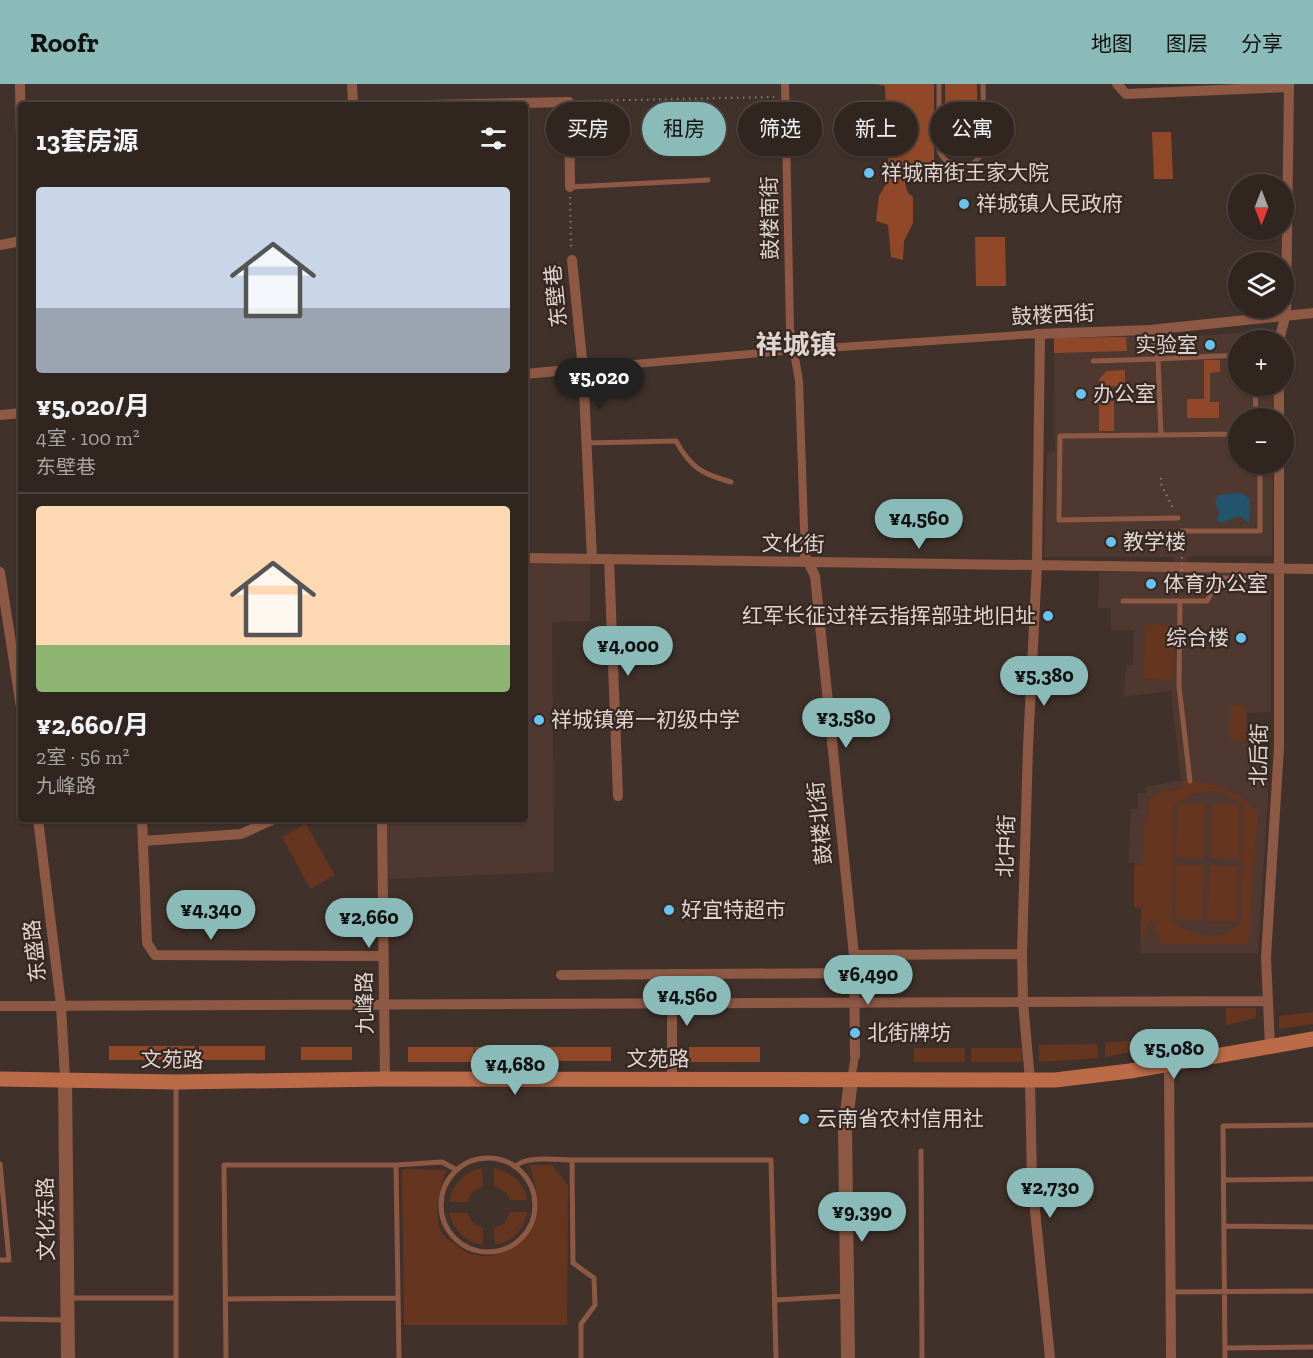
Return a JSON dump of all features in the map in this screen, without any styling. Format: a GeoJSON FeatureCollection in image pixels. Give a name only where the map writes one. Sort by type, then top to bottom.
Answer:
{"type":"FeatureCollection","features":[{"type":"Feature","properties":{"kind":"main road","name":"文苑路"},"geometry":{"type":"LineString","coordinates":[[0,1078],[176,1082],[385,1079],[1030,1080],[1079,1078],[1313,1040]]}},
{"type":"Feature","properties":{"kind":"street"},"geometry":{"type":"LineString","coordinates":[[20,84],[21,102]]}},
{"type":"Feature","properties":{"kind":"street"},"geometry":{"type":"LineString","coordinates":[[352,84],[353,102]]}},
{"type":"Feature","properties":{"kind":"street","name":"鼓楼南街"},"geometry":{"type":"LineString","coordinates":[[785,84],[790,329],[795,350]]}},
{"type":"Feature","properties":{"kind":"street"},"geometry":{"type":"LineString","coordinates":[[1117,84],[1126,94],[1288,86],[1287,252]]}},
{"type":"Feature","properties":{"kind":"street"},"geometry":{"type":"LineString","coordinates":[[528,103],[546,102]]}},
{"type":"Feature","properties":{"kind":"street"},"geometry":{"type":"LineString","coordinates":[[569,156],[570,187]]}},
{"type":"Feature","properties":{"kind":"street"},"geometry":{"type":"LineString","coordinates":[[0,246],[18,243]]}},
{"type":"Feature","properties":{"kind":"street","name":"东壁巷"},"geometry":{"type":"LineString","coordinates":[[572,260],[586,369],[586,442],[592,559]]}},
{"type":"Feature","properties":{"kind":"street","name":"鼓楼西街"},"geometry":{"type":"LineString","coordinates":[[1294,314],[1313,313]]}},
{"type":"Feature","properties":{"kind":"street","name":"鼓楼西街"},"geometry":{"type":"LineString","coordinates":[[586,369],[795,350],[1038,334],[1150,330],[1252,318]]}},
{"type":"Feature","properties":{"kind":"street","name":"北中街"},"geometry":{"type":"LineString","coordinates":[[1038,334],[1037,565],[1028,747],[1022,954],[1023,1002],[1030,1080],[1032,1181],[1050,1358]]}},
{"type":"Feature","properties":{"kind":"street","name":"鼓楼北街"},"geometry":{"type":"LineString","coordinates":[[795,350],[799,381],[808,560],[819,609],[854,956],[855,1056],[851,1080]]}},
{"type":"Feature","properties":{"kind":"street"},"geometry":{"type":"LineString","coordinates":[[528,374],[586,369]]}},
{"type":"Feature","properties":{"kind":"street"},"geometry":{"type":"LineString","coordinates":[[0,415],[18,413]]}},
{"type":"Feature","properties":{"kind":"street","name":"北后街"},"geometry":{"type":"LineString","coordinates":[[1270,1047],[1267,1001],[1267,929],[1279,786],[1279,474]]}},
{"type":"Feature","properties":{"kind":"street","name":"文化街"},"geometry":{"type":"LineString","coordinates":[[528,558],[808,560],[1313,569]]}},
{"type":"Feature","properties":{"kind":"street"},"geometry":{"type":"LineString","coordinates":[[609,559],[618,796]]}},
{"type":"Feature","properties":{"kind":"street"},"geometry":{"type":"LineString","coordinates":[[0,572],[18,688]]}},
{"type":"Feature","properties":{"kind":"street","name":"东盛路"},"geometry":{"type":"LineString","coordinates":[[38,822],[61,1005],[65,1079]]}},
{"type":"Feature","properties":{"kind":"street"},"geometry":{"type":"LineString","coordinates":[[142,822],[147,943],[155,956],[384,956]]}},
{"type":"Feature","properties":{"kind":"street"},"geometry":{"type":"LineString","coordinates":[[143,841],[241,834],[267,822]]}},
{"type":"Feature","properties":{"kind":"street","name":"九峰路"},"geometry":{"type":"LineString","coordinates":[[382,822],[385,1079]]}},
{"type":"Feature","properties":{"kind":"street"},"geometry":{"type":"LineString","coordinates":[[854,956],[1022,954]]}},
{"type":"Feature","properties":{"kind":"street"},"geometry":{"type":"LineString","coordinates":[[561,975],[854,973]]}},
{"type":"Feature","properties":{"kind":"street"},"geometry":{"type":"LineString","coordinates":[[672,974],[672,1080]]}},
{"type":"Feature","properties":{"kind":"street"},"geometry":{"type":"LineString","coordinates":[[0,1006],[1267,1001]]}},
{"type":"Feature","properties":{"kind":"street"},"geometry":{"type":"LineString","coordinates":[[1169,1064],[1171,1358]]}},
{"type":"Feature","properties":{"kind":"street","name":"文化东路"},"geometry":{"type":"LineString","coordinates":[[65,1079],[68,1358]]}},
{"type":"Feature","properties":{"kind":"street"},"geometry":{"type":"LineString","coordinates":[[848,1358],[845,1128],[851,1080]]}},
{"type":"Feature","properties":{"kind":"lane"},"geometry":{"type":"LineString","coordinates":[[939,84],[939,150],[943,159],[952,165],[972,165],[982,154],[984,145],[983,84]]}},
{"type":"Feature","properties":{"kind":"lane"},"geometry":{"type":"LineString","coordinates":[[570,187],[708,180]]}},
{"type":"Feature","properties":{"kind":"lane"},"geometry":{"type":"LineString","coordinates":[[1150,330],[1158,359],[1161,435]]}},
{"type":"Feature","properties":{"kind":"lane"},"geometry":{"type":"LineString","coordinates":[[1093,361],[1228,356]]}},
{"type":"Feature","properties":{"kind":"lane"},"geometry":{"type":"LineString","coordinates":[[1178,519],[1059,520],[1060,436],[1228,434]]}},
{"type":"Feature","properties":{"kind":"lane"},"geometry":{"type":"LineString","coordinates":[[586,442],[676,441],[693,466],[705,475],[731,483]]}},
{"type":"Feature","properties":{"kind":"lane"},"geometry":{"type":"LineString","coordinates":[[1182,531],[1260,531],[1260,474]]}},
{"type":"Feature","properties":{"kind":"lane"},"geometry":{"type":"LineString","coordinates":[[1124,601],[1207,601],[1219,578],[1262,578],[1267,568]]}},
{"type":"Feature","properties":{"kind":"lane"},"geometry":{"type":"LineString","coordinates":[[1180,601],[1179,686],[1190,781]]}},
{"type":"Feature","properties":{"kind":"lane"},"geometry":{"type":"LineString","coordinates":[[176,1082],[176,1358]]}},
{"type":"Feature","properties":{"kind":"lane"},"geometry":{"type":"LineString","coordinates":[[1225,1358],[1223,1126],[1313,1125]]}},
{"type":"Feature","properties":{"kind":"lane"},"geometry":{"type":"LineString","coordinates":[[921,1151],[922,1358]]}},
{"type":"Feature","properties":{"kind":"lane"},"geometry":{"type":"LineString","coordinates":[[485,1158],[501,1160],[514,1167],[526,1178],[533,1191],[535,1207],[532,1222],[513,1246],[490,1252],[467,1248],[454,1239],[445,1226],[441,1212],[441,1196],[447,1182],[457,1170],[470,1162],[485,1158]]}},
{"type":"Feature","properties":{"kind":"lane"},"geometry":{"type":"LineString","coordinates":[[572,1160],[573,1263],[594,1278],[595,1305],[581,1324],[581,1358]]}},
{"type":"Feature","properties":{"kind":"lane"},"geometry":{"type":"LineString","coordinates":[[514,1167],[518,1162],[528,1161],[771,1160],[776,1358]]}},
{"type":"Feature","properties":{"kind":"lane"},"geometry":{"type":"LineString","coordinates":[[226,1358],[224,1165],[396,1165],[442,1162],[457,1170]]}},
{"type":"Feature","properties":{"kind":"lane"},"geometry":{"type":"LineString","coordinates":[[0,1164],[9,1260],[0,1260]]}},
{"type":"Feature","properties":{"kind":"lane"},"geometry":{"type":"LineString","coordinates":[[396,1165],[399,1358]]}},
{"type":"Feature","properties":{"kind":"lane"},"geometry":{"type":"LineString","coordinates":[[1224,1180],[1313,1179]]}},
{"type":"Feature","properties":{"kind":"lane"},"geometry":{"type":"LineString","coordinates":[[1224,1226],[1313,1227]]}},
{"type":"Feature","properties":{"kind":"lane"},"geometry":{"type":"LineString","coordinates":[[1171,1292],[1313,1291]]}},
{"type":"Feature","properties":{"kind":"lane"},"geometry":{"type":"LineString","coordinates":[[775,1300],[847,1295]]}},
{"type":"Feature","properties":{"kind":"lane"},"geometry":{"type":"LineString","coordinates":[[68,1298],[175,1298]]}},
{"type":"Feature","properties":{"kind":"lane"},"geometry":{"type":"LineString","coordinates":[[225,1299],[398,1298]]}},
{"type":"Feature","properties":{"kind":"lane"},"geometry":{"type":"LineString","coordinates":[[0,1319],[68,1320]]}},
{"type":"Feature","properties":{"kind":"lane"},"geometry":{"type":"LineString","coordinates":[[1225,1348],[1313,1347]]}},
{"type":"Feature","properties":{"kind":"path"},"geometry":{"type":"LineString","coordinates":[[568,102],[785,96]]}},
{"type":"Feature","properties":{"kind":"path","name":"东壁巷"},"geometry":{"type":"LineString","coordinates":[[570,187],[572,260]]}},
{"type":"Feature","properties":{"kind":"path"},"geometry":{"type":"LineString","coordinates":[[1182,545],[1182,592]]}},
{"type":"Feature","properties":{"kind":"shaded area"},"geometry":{"type":"Polygon","coordinates":[[[875,84],[934,84],[934,102],[930,102],[930,156],[934,156],[934,161],[903,176],[908,193],[913,197],[913,223],[904,241],[903,260],[891,257],[888,225],[876,221],[879,196],[889,179],[888,156],[918,156],[918,102],[886,102],[885,86],[875,84]]]}},
{"type":"Feature","properties":{"kind":"shaded area"},"geometry":{"type":"Polygon","coordinates":[[[945,84],[977,84],[977,102],[945,102],[945,84]]]}},
{"type":"Feature","properties":{"kind":"shaded area"},"geometry":{"type":"Polygon","coordinates":[[[1152,132],[1171,132],[1173,179],[1154,179],[1152,132]]]}},
{"type":"Feature","properties":{"kind":"shaded area"},"geometry":{"type":"Polygon","coordinates":[[[975,237],[1005,237],[1006,286],[976,286],[975,237]]]}},
{"type":"Feature","properties":{"kind":"shaded area"},"geometry":{"type":"Polygon","coordinates":[[[1228,334],[1228,396],[1274,396],[1274,408],[1228,408],[1228,474],[1273,474],[1272,556],[1188,556],[1189,573],[1263,572],[1271,578],[1271,712],[1247,713],[1248,755],[1267,755],[1268,799],[1258,953],[1140,953],[1141,908],[1134,907],[1135,863],[1128,863],[1131,809],[1138,809],[1138,793],[1146,793],[1145,787],[1181,780],[1171,691],[1123,697],[1126,665],[1133,665],[1134,630],[1111,630],[1111,608],[1098,608],[1099,572],[1174,572],[1175,557],[1044,557],[1047,452],[1055,451],[1054,338],[1139,336],[1140,345],[1148,345],[1149,352],[1181,350],[1180,337],[1228,334]]]}},
{"type":"Feature","properties":{"kind":"shaded area"},"geometry":{"type":"Polygon","coordinates":[[[1126,337],[1127,351],[1054,353],[1054,338],[1126,337]]]}},
{"type":"Feature","properties":{"kind":"shaded area"},"geometry":{"type":"Polygon","coordinates":[[[1204,360],[1220,360],[1220,372],[1210,373],[1210,402],[1219,402],[1219,418],[1187,418],[1187,399],[1204,399],[1204,360]]]}},
{"type":"Feature","properties":{"kind":"shaded area"},"geometry":{"type":"Polygon","coordinates":[[[1125,370],[1125,387],[1115,386],[1099,390],[1099,379],[1107,371],[1125,370]]]}},
{"type":"Feature","properties":{"kind":"shaded area"},"geometry":{"type":"Polygon","coordinates":[[[1099,401],[1114,401],[1114,431],[1099,431],[1099,401]]]}},
{"type":"Feature","properties":{"kind":"shaded area","name":"祥城镇第一初级中学"},"geometry":{"type":"Polygon","coordinates":[[[590,561],[590,621],[552,622],[554,872],[388,879],[387,822],[528,822],[528,562],[590,561]]]}},
{"type":"Feature","properties":{"kind":"shaded area"},"geometry":{"type":"Polygon","coordinates":[[[1145,624],[1174,625],[1173,680],[1144,679],[1145,624]]]}},
{"type":"Feature","properties":{"kind":"shaded area"},"geometry":{"type":"Polygon","coordinates":[[[1231,705],[1246,705],[1245,740],[1230,740],[1231,705]]]}},
{"type":"Feature","properties":{"kind":"shaded area"},"geometry":{"type":"Polygon","coordinates":[[[1182,781],[1214,785],[1241,797],[1258,811],[1248,944],[1161,944],[1151,918],[1141,941],[1141,908],[1134,907],[1134,865],[1143,865],[1144,826],[1148,822],[1149,800],[1162,791],[1182,789],[1182,781]],[[1212,791],[1192,794],[1174,805],[1172,920],[1187,931],[1207,936],[1226,933],[1241,921],[1243,805],[1227,794],[1212,791]]]}},
{"type":"Feature","properties":{"kind":"shaded area"},"geometry":{"type":"Polygon","coordinates":[[[1177,803],[1205,804],[1204,858],[1176,858],[1177,803]]]}},
{"type":"Feature","properties":{"kind":"shaded area"},"geometry":{"type":"Polygon","coordinates":[[[1211,804],[1239,804],[1239,859],[1210,858],[1211,804]]]}},
{"type":"Feature","properties":{"kind":"shaded area"},"geometry":{"type":"Polygon","coordinates":[[[306,824],[335,875],[310,889],[282,837],[306,824]]]}},
{"type":"Feature","properties":{"kind":"shaded area"},"geometry":{"type":"Polygon","coordinates":[[[1176,865],[1204,865],[1203,920],[1175,920],[1176,865]]]}},
{"type":"Feature","properties":{"kind":"shaded area"},"geometry":{"type":"Polygon","coordinates":[[[1209,866],[1238,866],[1237,921],[1208,921],[1209,866]]]}},
{"type":"Feature","properties":{"kind":"shaded area"},"geometry":{"type":"Polygon","coordinates":[[[1226,1008],[1256,1008],[1256,1018],[1226,1025],[1226,1008]]]}},
{"type":"Feature","properties":{"kind":"shaded area"},"geometry":{"type":"Polygon","coordinates":[[[1313,1012],[1313,1024],[1279,1029],[1279,1016],[1313,1012]]]}},
{"type":"Feature","properties":{"kind":"shaded area"},"geometry":{"type":"Polygon","coordinates":[[[1167,1040],[1163,1046],[1105,1057],[1105,1042],[1167,1040]]]}},
{"type":"Feature","properties":{"kind":"shaded area"},"geometry":{"type":"Polygon","coordinates":[[[1097,1044],[1098,1058],[1039,1062],[1039,1045],[1097,1044]]]}},
{"type":"Feature","properties":{"kind":"shaded area"},"geometry":{"type":"Polygon","coordinates":[[[109,1046],[195,1046],[195,1060],[109,1060],[109,1046]]]}},
{"type":"Feature","properties":{"kind":"shaded area"},"geometry":{"type":"Polygon","coordinates":[[[199,1046],[265,1046],[265,1060],[199,1060],[199,1046]]]}},
{"type":"Feature","properties":{"kind":"shaded area"},"geometry":{"type":"Polygon","coordinates":[[[301,1047],[352,1047],[352,1060],[301,1060],[301,1047]]]}},
{"type":"Feature","properties":{"kind":"shaded area"},"geometry":{"type":"Polygon","coordinates":[[[408,1047],[474,1047],[474,1062],[408,1062],[408,1047]]]}},
{"type":"Feature","properties":{"kind":"shaded area"},"geometry":{"type":"Polygon","coordinates":[[[475,1047],[541,1047],[541,1062],[475,1062],[475,1047]]]}},
{"type":"Feature","properties":{"kind":"shaded area"},"geometry":{"type":"Polygon","coordinates":[[[545,1047],[611,1047],[611,1061],[545,1061],[545,1047]]]}},
{"type":"Feature","properties":{"kind":"shaded area"},"geometry":{"type":"Polygon","coordinates":[[[689,1047],[760,1047],[760,1062],[689,1062],[689,1047]]]}},
{"type":"Feature","properties":{"kind":"shaded area"},"geometry":{"type":"Polygon","coordinates":[[[914,1048],[965,1048],[965,1062],[914,1062],[914,1048]]]}},
{"type":"Feature","properties":{"kind":"shaded area"},"geometry":{"type":"Polygon","coordinates":[[[971,1048],[1022,1048],[1022,1062],[971,1062],[971,1048]]]}},
{"type":"Feature","properties":{"kind":"shaded area"},"geometry":{"type":"Polygon","coordinates":[[[530,1165],[552,1165],[568,1185],[567,1325],[404,1325],[402,1169],[446,1170],[439,1193],[437,1210],[439,1226],[449,1240],[468,1252],[480,1256],[505,1251],[526,1235],[533,1224],[538,1200],[530,1165]]]}},
{"type":"Feature","properties":{"kind":"shaded area"},"geometry":{"type":"Polygon","coordinates":[[[482,1168],[483,1186],[472,1193],[467,1202],[449,1202],[453,1189],[460,1179],[482,1168]]]}},
{"type":"Feature","properties":{"kind":"shaded area"},"geometry":{"type":"Polygon","coordinates":[[[494,1168],[516,1179],[523,1188],[527,1200],[510,1200],[506,1192],[494,1186],[494,1168]]]}},
{"type":"Feature","properties":{"kind":"shaded area"},"geometry":{"type":"Polygon","coordinates":[[[510,1212],[527,1212],[520,1230],[507,1241],[495,1245],[494,1228],[504,1224],[510,1212]]]}},
{"type":"Feature","properties":{"kind":"shaded area"},"geometry":{"type":"Polygon","coordinates":[[[449,1213],[467,1213],[473,1223],[483,1228],[483,1245],[461,1235],[449,1213]]]}},
{"type":"Feature","properties":{"kind":"water"},"geometry":{"type":"Polygon","coordinates":[[[1242,493],[1250,499],[1249,523],[1239,516],[1222,523],[1217,521],[1219,513],[1215,501],[1218,495],[1242,493]]]}},
{"type":"Feature","properties":{"kind":"place","name":"祥城南街王家大院"},"geometry":{"type":"Point","coordinates":[869,173]}},
{"type":"Feature","properties":{"kind":"place","name":"祥城镇人民政府"},"geometry":{"type":"Point","coordinates":[964,204]}},
{"type":"Feature","properties":{"kind":"place","name":"实验室"},"geometry":{"type":"Point","coordinates":[1210,345]}},
{"type":"Feature","properties":{"kind":"place","name":"办公室"},"geometry":{"type":"Point","coordinates":[1081,394]}},
{"type":"Feature","properties":{"kind":"place","name":"教学楼"},"geometry":{"type":"Point","coordinates":[1111,542]}},
{"type":"Feature","properties":{"kind":"place","name":"体育办公室"},"geometry":{"type":"Point","coordinates":[1151,584]}},
{"type":"Feature","properties":{"kind":"place","name":"红军长征过祥云指挥部驻地旧址"},"geometry":{"type":"Point","coordinates":[1048,616]}},
{"type":"Feature","properties":{"kind":"place","name":"综合楼"},"geometry":{"type":"Point","coordinates":[1241,638]}},
{"type":"Feature","properties":{"kind":"place","name":"祥城镇第一初级中学"},"geometry":{"type":"Point","coordinates":[539,720]}},
{"type":"Feature","properties":{"kind":"place","name":"好宜特超市"},"geometry":{"type":"Point","coordinates":[669,910]}},
{"type":"Feature","properties":{"kind":"place","name":"北街牌坊"},"geometry":{"type":"Point","coordinates":[855,1033]}},
{"type":"Feature","properties":{"kind":"place","name":"云南省农村信用社"},"geometry":{"type":"Point","coordinates":[804,1119]}},
{"type":"Feature","properties":{"kind":"district","name":"祥城镇"},"geometry":{"type":"Point","coordinates":[796,345]}}]}
